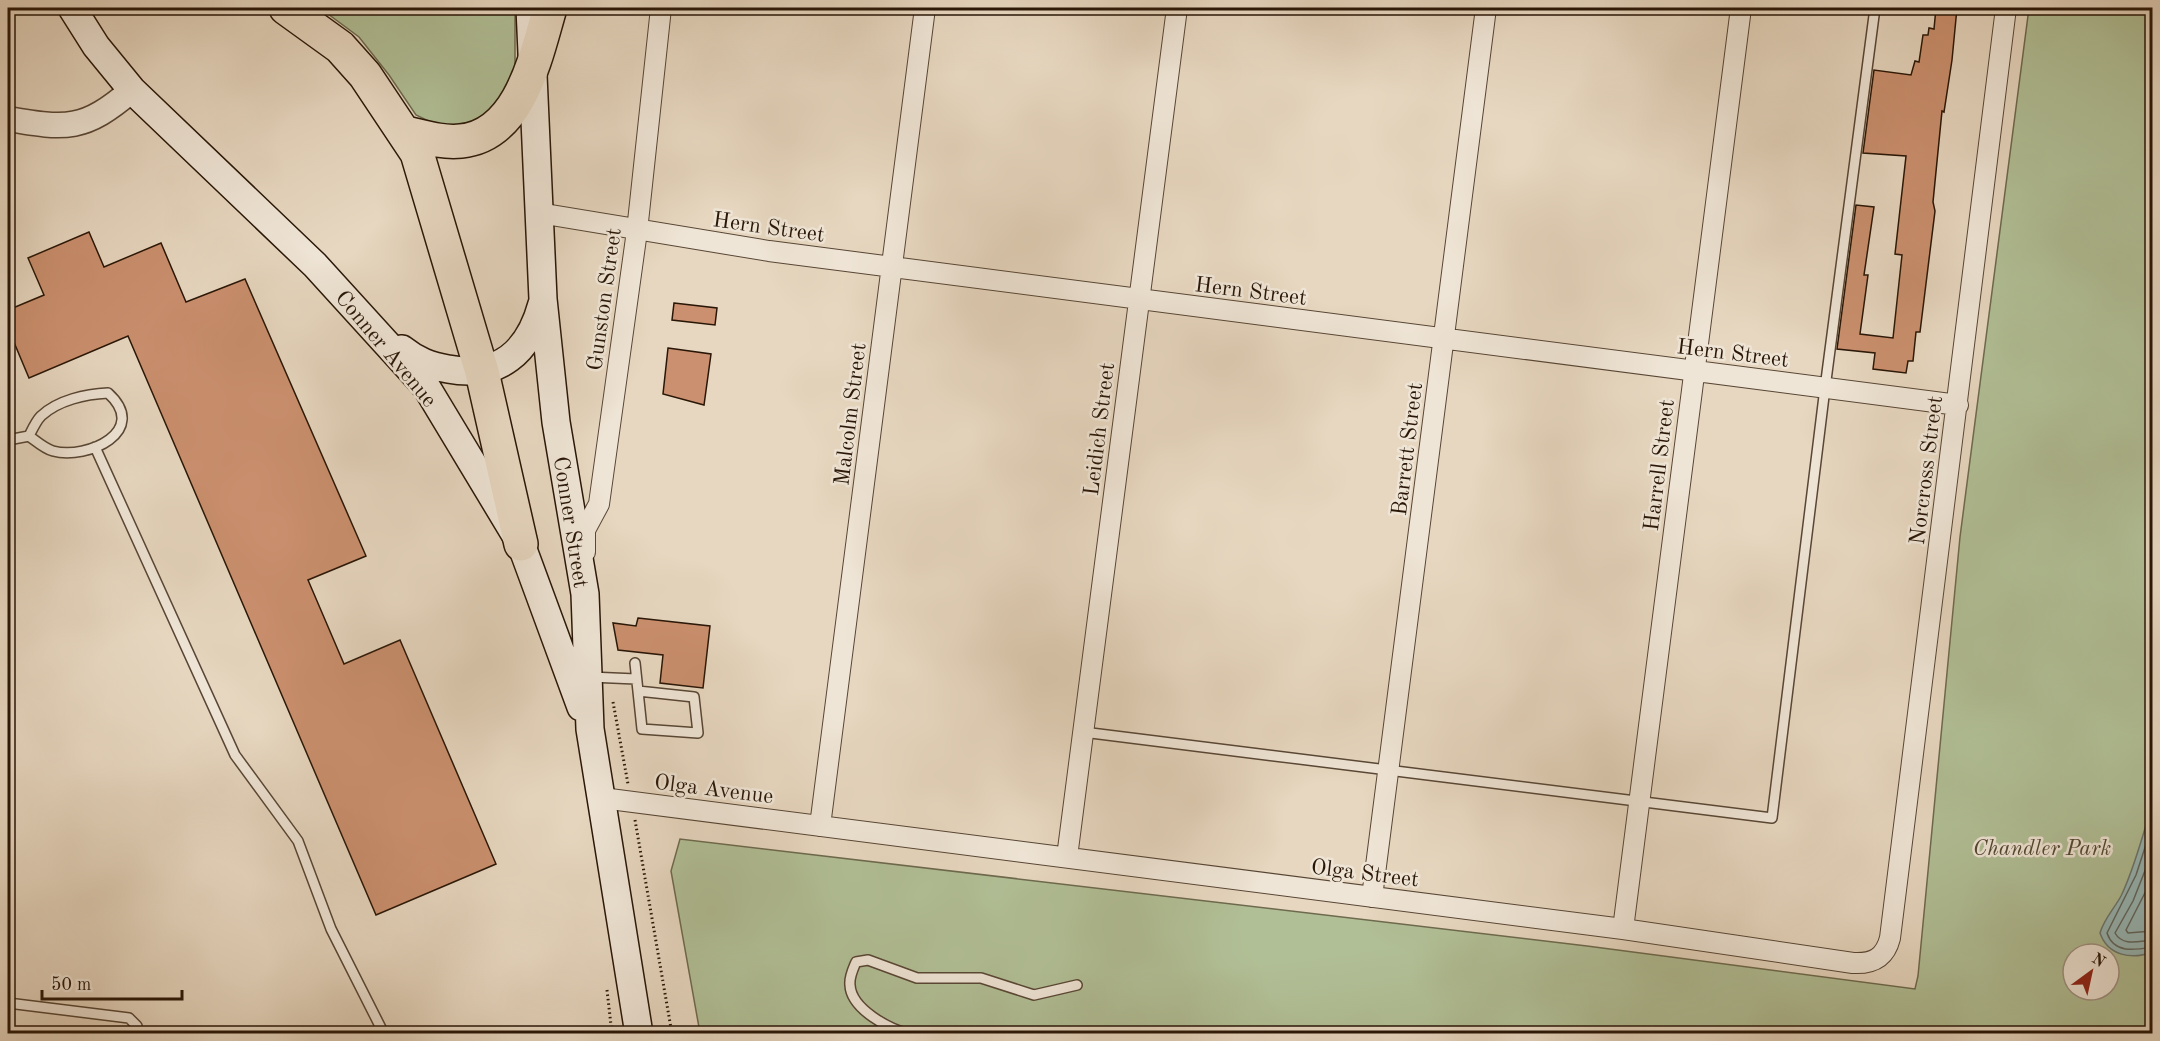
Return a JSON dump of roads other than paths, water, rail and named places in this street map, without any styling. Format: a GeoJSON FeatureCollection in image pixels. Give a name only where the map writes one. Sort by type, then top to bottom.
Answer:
{"type":"FeatureCollection","features":[{"type":"Feature","properties":{"kind":"highway"},"geometry":{"type":"LineString","coordinates":[[286,8],[340,47],[365,75],[406,133],[417,153],[482,372],[521,544]]}},
{"type":"Feature","properties":{"kind":"highway"},"geometry":{"type":"LineString","coordinates":[[406,133],[441,141],[473,139],[493,129],[508,116],[532,66],[550,8]]}},
{"type":"Feature","properties":{"kind":"main road","name":"Conner Avenue"},"geometry":{"type":"LineString","coordinates":[[72,8],[96,46],[132,90],[250,200],[363,315],[427,388],[521,544],[590,729]]}},
{"type":"Feature","properties":{"kind":"main road","name":"Conner Street"},"geometry":{"type":"LineString","coordinates":[[530,8],[543,299],[558,434],[585,594],[590,729],[639,1034]]}},
{"type":"Feature","properties":{"kind":"main road"},"geometry":{"type":"LineString","coordinates":[[363,315],[408,354],[425,365],[482,372],[507,360],[530,337],[543,299]]}},
{"type":"Feature","properties":{"kind":"street","name":"Gunston Street"},"geometry":{"type":"LineString","coordinates":[[585,594],[585,531],[599,504],[637,231],[661,8]]}},
{"type":"Feature","properties":{"kind":"street","name":"Malcolm Street"},"geometry":{"type":"LineString","coordinates":[[820,826],[925,8]]}},
{"type":"Feature","properties":{"kind":"street","name":"Leidich Street"},"geometry":{"type":"LineString","coordinates":[[1067,857],[1138,299],[1178,8]]}},
{"type":"Feature","properties":{"kind":"street","name":"Barrett Street"},"geometry":{"type":"LineString","coordinates":[[1372,897],[1486,8]]}},
{"type":"Feature","properties":{"kind":"street","name":"Harrell Street"},"geometry":{"type":"LineString","coordinates":[[1623,929],[1741,8]]}},
{"type":"Feature","properties":{"kind":"street","name":"Norcross Street"},"geometry":{"type":"LineString","coordinates":[[1890,938],[2006,8]]}},
{"type":"Feature","properties":{"kind":"street"},"geometry":{"type":"LineString","coordinates":[[8,119],[56,127],[72,125],[109,108],[132,90]]}},
{"type":"Feature","properties":{"kind":"street","name":"Hern Street"},"geometry":{"type":"LineString","coordinates":[[539,213],[637,231],[892,267],[1958,405]]}},
{"type":"Feature","properties":{"kind":"street","name":"Olga Avenue"},"geometry":{"type":"LineString","coordinates":[[602,798],[820,826]]}},
{"type":"Feature","properties":{"kind":"street","name":"Olga Street"},"geometry":{"type":"LineString","coordinates":[[820,826],[1623,929],[1867,964],[1877,960],[1884,952],[1890,938]]}},
{"type":"Feature","properties":{"kind":"lane"},"geometry":{"type":"LineString","coordinates":[[1083,732],[1389,768],[1772,818],[1875,8]]}},
{"type":"Feature","properties":{"kind":"lane"},"geometry":{"type":"LineString","coordinates":[[8,440],[29,436],[51,451],[80,453],[111,440],[121,428],[122,413],[118,402],[108,393],[90,394],[60,404],[40,416],[29,436]]}},
{"type":"Feature","properties":{"kind":"lane"},"geometry":{"type":"LineString","coordinates":[[95,447],[235,755],[298,841],[331,929],[384,1034]]}},
{"type":"Feature","properties":{"kind":"lane"},"geometry":{"type":"LineString","coordinates":[[635,663],[642,729],[698,733],[694,697],[638,691]]}},
{"type":"Feature","properties":{"kind":"lane"},"geometry":{"type":"LineString","coordinates":[[588,676],[636,679]]}},
{"type":"Feature","properties":{"kind":"lane"},"geometry":{"type":"LineString","coordinates":[[909,1034],[892,1029],[874,1019],[852,993],[849,984],[856,962],[868,960],[917,978],[981,978],[1034,995],[1077,985]]}},
{"type":"Feature","properties":{"kind":"lane"},"geometry":{"type":"LineString","coordinates":[[8,1003],[129,1018],[137,1026],[136,1034]]}},
{"type":"Feature","properties":{"kind":"water"},"geometry":{"type":"Polygon","coordinates":[[[2152,806],[2152,952],[2129,956],[2121,954],[2121,942],[2105,942],[2100,933],[2121,896],[2152,806]]]}},
{"type":"Feature","properties":{"kind":"park label","name":"Chandler Park"},"geometry":{"type":"Point","coordinates":[2042,847]}}]}
